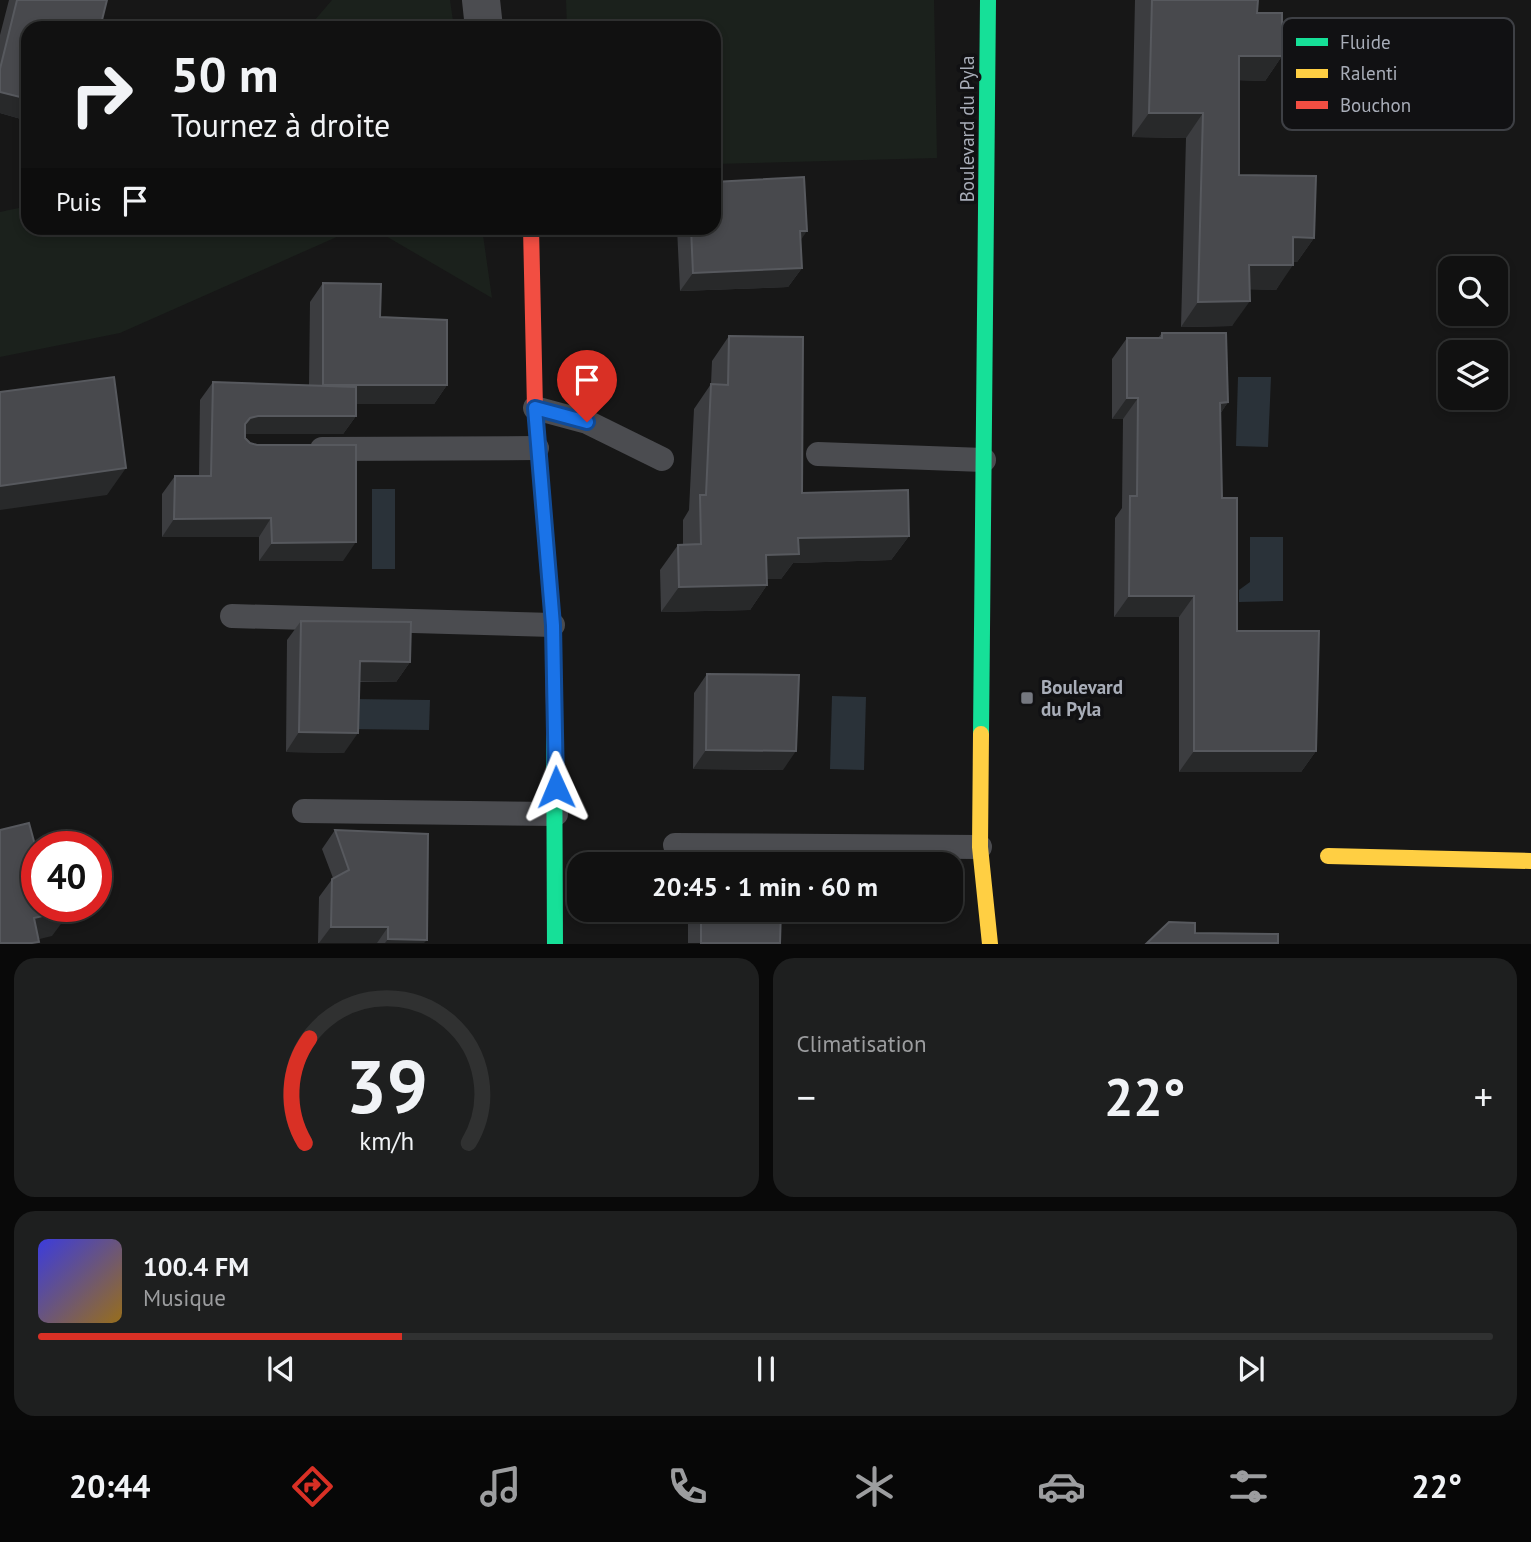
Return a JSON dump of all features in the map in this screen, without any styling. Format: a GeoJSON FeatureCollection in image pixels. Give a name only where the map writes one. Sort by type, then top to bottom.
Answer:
{"type":"FeatureCollection","features":[{"type":"Feature","properties":{"kind":"main road","name":"Boulevard du Pyla"},"geometry":{"type":"LineString","coordinates":[[988,0],[981,847],[990,943]]}},
{"type":"Feature","properties":{"kind":"main road"},"geometry":{"type":"LineString","coordinates":[[531,235],[537,448],[553,625],[555,943]]}},
{"type":"Feature","properties":{"kind":"main road","name":"Boulevard du Pyla"},"geometry":{"type":"LineString","coordinates":[[970,907],[981,847]]}},
{"type":"Feature","properties":{"kind":"main road"},"geometry":{"type":"LineString","coordinates":[[1328,856],[1531,861]]}},
{"type":"Feature","properties":{"kind":"street"},"geometry":{"type":"LineString","coordinates":[[481,0],[483,21]]}},
{"type":"Feature","properties":{"kind":"lane"},"geometry":{"type":"LineString","coordinates":[[535,408],[587,422],[662,459]]}},
{"type":"Feature","properties":{"kind":"lane"},"geometry":{"type":"LineString","coordinates":[[300,449],[537,448]]}},
{"type":"Feature","properties":{"kind":"lane"},"geometry":{"type":"LineString","coordinates":[[818,454],[984,460]]}},
{"type":"Feature","properties":{"kind":"lane"},"geometry":{"type":"LineString","coordinates":[[232,616],[553,625]]}},
{"type":"Feature","properties":{"kind":"lane"},"geometry":{"type":"LineString","coordinates":[[304,811],[556,814]]}},
{"type":"Feature","properties":{"kind":"lane"},"geometry":{"type":"LineString","coordinates":[[674,845],[981,847]]}},
{"type":"Feature","properties":{"kind":"shaded area"},"geometry":{"type":"Polygon","coordinates":[[[332,0],[450,0],[453,21],[314,21],[332,0]]]}},
{"type":"Feature","properties":{"kind":"shaded area"},"geometry":{"type":"Polygon","coordinates":[[[566,0],[934,0],[937,158],[721,164],[721,21],[567,21],[566,0]]]}},
{"type":"Feature","properties":{"kind":"shaded area"},"geometry":{"type":"Polygon","coordinates":[[[21,208],[21,235],[341,235],[120,333],[0,357],[0,212],[21,208]]]}},
{"type":"Feature","properties":{"kind":"shaded area"},"geometry":{"type":"Polygon","coordinates":[[[384,235],[483,235],[492,298],[384,235]]]}},
{"type":"Feature","properties":{"kind":"shaded area"},"geometry":{"type":"Polygon","coordinates":[[[1238,377],[1271,377],[1268,447],[1236,446],[1238,377]]]}},
{"type":"Feature","properties":{"kind":"shaded area"},"geometry":{"type":"Polygon","coordinates":[[[372,489],[395,489],[395,569],[372,569],[372,489]]]}},
{"type":"Feature","properties":{"kind":"shaded area"},"geometry":{"type":"Polygon","coordinates":[[[1250,537],[1283,537],[1283,601],[1239,602],[1239,590],[1250,582],[1250,537]]]}},
{"type":"Feature","properties":{"kind":"shaded area"},"geometry":{"type":"Polygon","coordinates":[[[832,696],[866,697],[864,770],[830,769],[832,696]]]}},
{"type":"Feature","properties":{"kind":"shaded area"},"geometry":{"type":"Polygon","coordinates":[[[351,699],[430,700],[429,730],[350,729],[351,699]]]}},
{"type":"Feature","properties":{"kind":"building"},"geometry":{"type":"Polygon","coordinates":[[[17,0],[107,0],[102,21],[21,21],[21,97],[0,92],[0,69],[17,0]]]}},
{"type":"Feature","properties":{"kind":"building"},"geometry":{"type":"Polygon","coordinates":[[[1152,0],[1258,0],[1257,13],[1282,13],[1282,56],[1239,56],[1239,175],[1316,176],[1314,238],[1293,237],[1293,265],[1249,265],[1250,301],[1198,302],[1203,113],[1149,113],[1152,0]]]}},
{"type":"Feature","properties":{"kind":"building"},"geometry":{"type":"Polygon","coordinates":[[[804,177],[807,231],[800,231],[802,268],[693,273],[691,235],[721,235],[721,182],[804,177]]]}},
{"type":"Feature","properties":{"kind":"building"},"geometry":{"type":"Polygon","coordinates":[[[323,283],[381,284],[380,317],[447,320],[447,385],[323,385],[323,283]]]}},
{"type":"Feature","properties":{"kind":"building"},"geometry":{"type":"Polygon","coordinates":[[[1162,333],[1226,333],[1228,402],[1220,403],[1222,498],[1237,498],[1237,631],[1319,631],[1316,751],[1194,751],[1194,596],[1129,596],[1130,496],[1137,496],[1138,398],[1127,398],[1127,338],[1162,338],[1162,333]]]}},
{"type":"Feature","properties":{"kind":"building"},"geometry":{"type":"Polygon","coordinates":[[[729,336],[803,337],[802,493],[908,490],[909,536],[798,538],[799,554],[766,555],[767,585],[679,587],[678,545],[701,544],[700,495],[706,495],[711,384],[728,385],[729,336]]]}},
{"type":"Feature","properties":{"kind":"building"},"geometry":{"type":"Polygon","coordinates":[[[114,377],[126,468],[0,486],[0,392],[114,377]]]}},
{"type":"Feature","properties":{"kind":"building"},"geometry":{"type":"Polygon","coordinates":[[[213,382],[356,387],[356,416],[258,416],[250,418],[245,424],[245,438],[257,445],[356,445],[356,542],[272,543],[271,518],[174,519],[175,476],[211,476],[213,382]]]}},
{"type":"Feature","properties":{"kind":"building"},"geometry":{"type":"Polygon","coordinates":[[[301,621],[411,622],[410,662],[360,661],[358,733],[299,732],[301,621]]]}},
{"type":"Feature","properties":{"kind":"building"},"geometry":{"type":"Polygon","coordinates":[[[707,674],[799,675],[796,751],[706,750],[707,674]]]}},
{"type":"Feature","properties":{"kind":"building"},"geometry":{"type":"Polygon","coordinates":[[[29,823],[31,831],[21,831],[21,922],[35,922],[39,942],[0,943],[0,830],[29,823]]]}},
{"type":"Feature","properties":{"kind":"building"},"geometry":{"type":"Polygon","coordinates":[[[335,830],[428,834],[427,940],[388,939],[388,927],[331,927],[332,879],[349,870],[335,830]]]}},
{"type":"Feature","properties":{"kind":"building"},"geometry":{"type":"Polygon","coordinates":[[[701,922],[781,922],[780,943],[701,943],[701,922]]]}},
{"type":"Feature","properties":{"kind":"building"},"geometry":{"type":"Polygon","coordinates":[[[1169,922],[1195,923],[1195,933],[1278,934],[1278,943],[1147,943],[1169,922]]]}},
{"type":"Feature","properties":{"kind":"traffic: fast"},"geometry":{"type":"LineString","coordinates":[[981,734],[988,0]]}},
{"type":"Feature","properties":{"kind":"traffic: fast"},"geometry":{"type":"LineString","coordinates":[[554,706],[555,944]]}},
{"type":"Feature","properties":{"kind":"traffic: slow"},"geometry":{"type":"LineString","coordinates":[[981,734],[980,847],[990,944]]}},
{"type":"Feature","properties":{"kind":"traffic: slow"},"geometry":{"type":"LineString","coordinates":[[1328,856],[1531,861]]}},
{"type":"Feature","properties":{"kind":"traffic: jam"},"geometry":{"type":"LineString","coordinates":[[531,235],[535,408],[553,625],[554,706]]}},
{"type":"Feature","properties":{"kind":"place","name":"Boulevard du Pyla"},"geometry":{"type":"Point","coordinates":[1027,698]}},
{"type":"Feature","properties":{"kind":"route"},"geometry":{"type":"LineString","coordinates":[[556,787],[553,625],[535,408],[587,422]]}}]}
